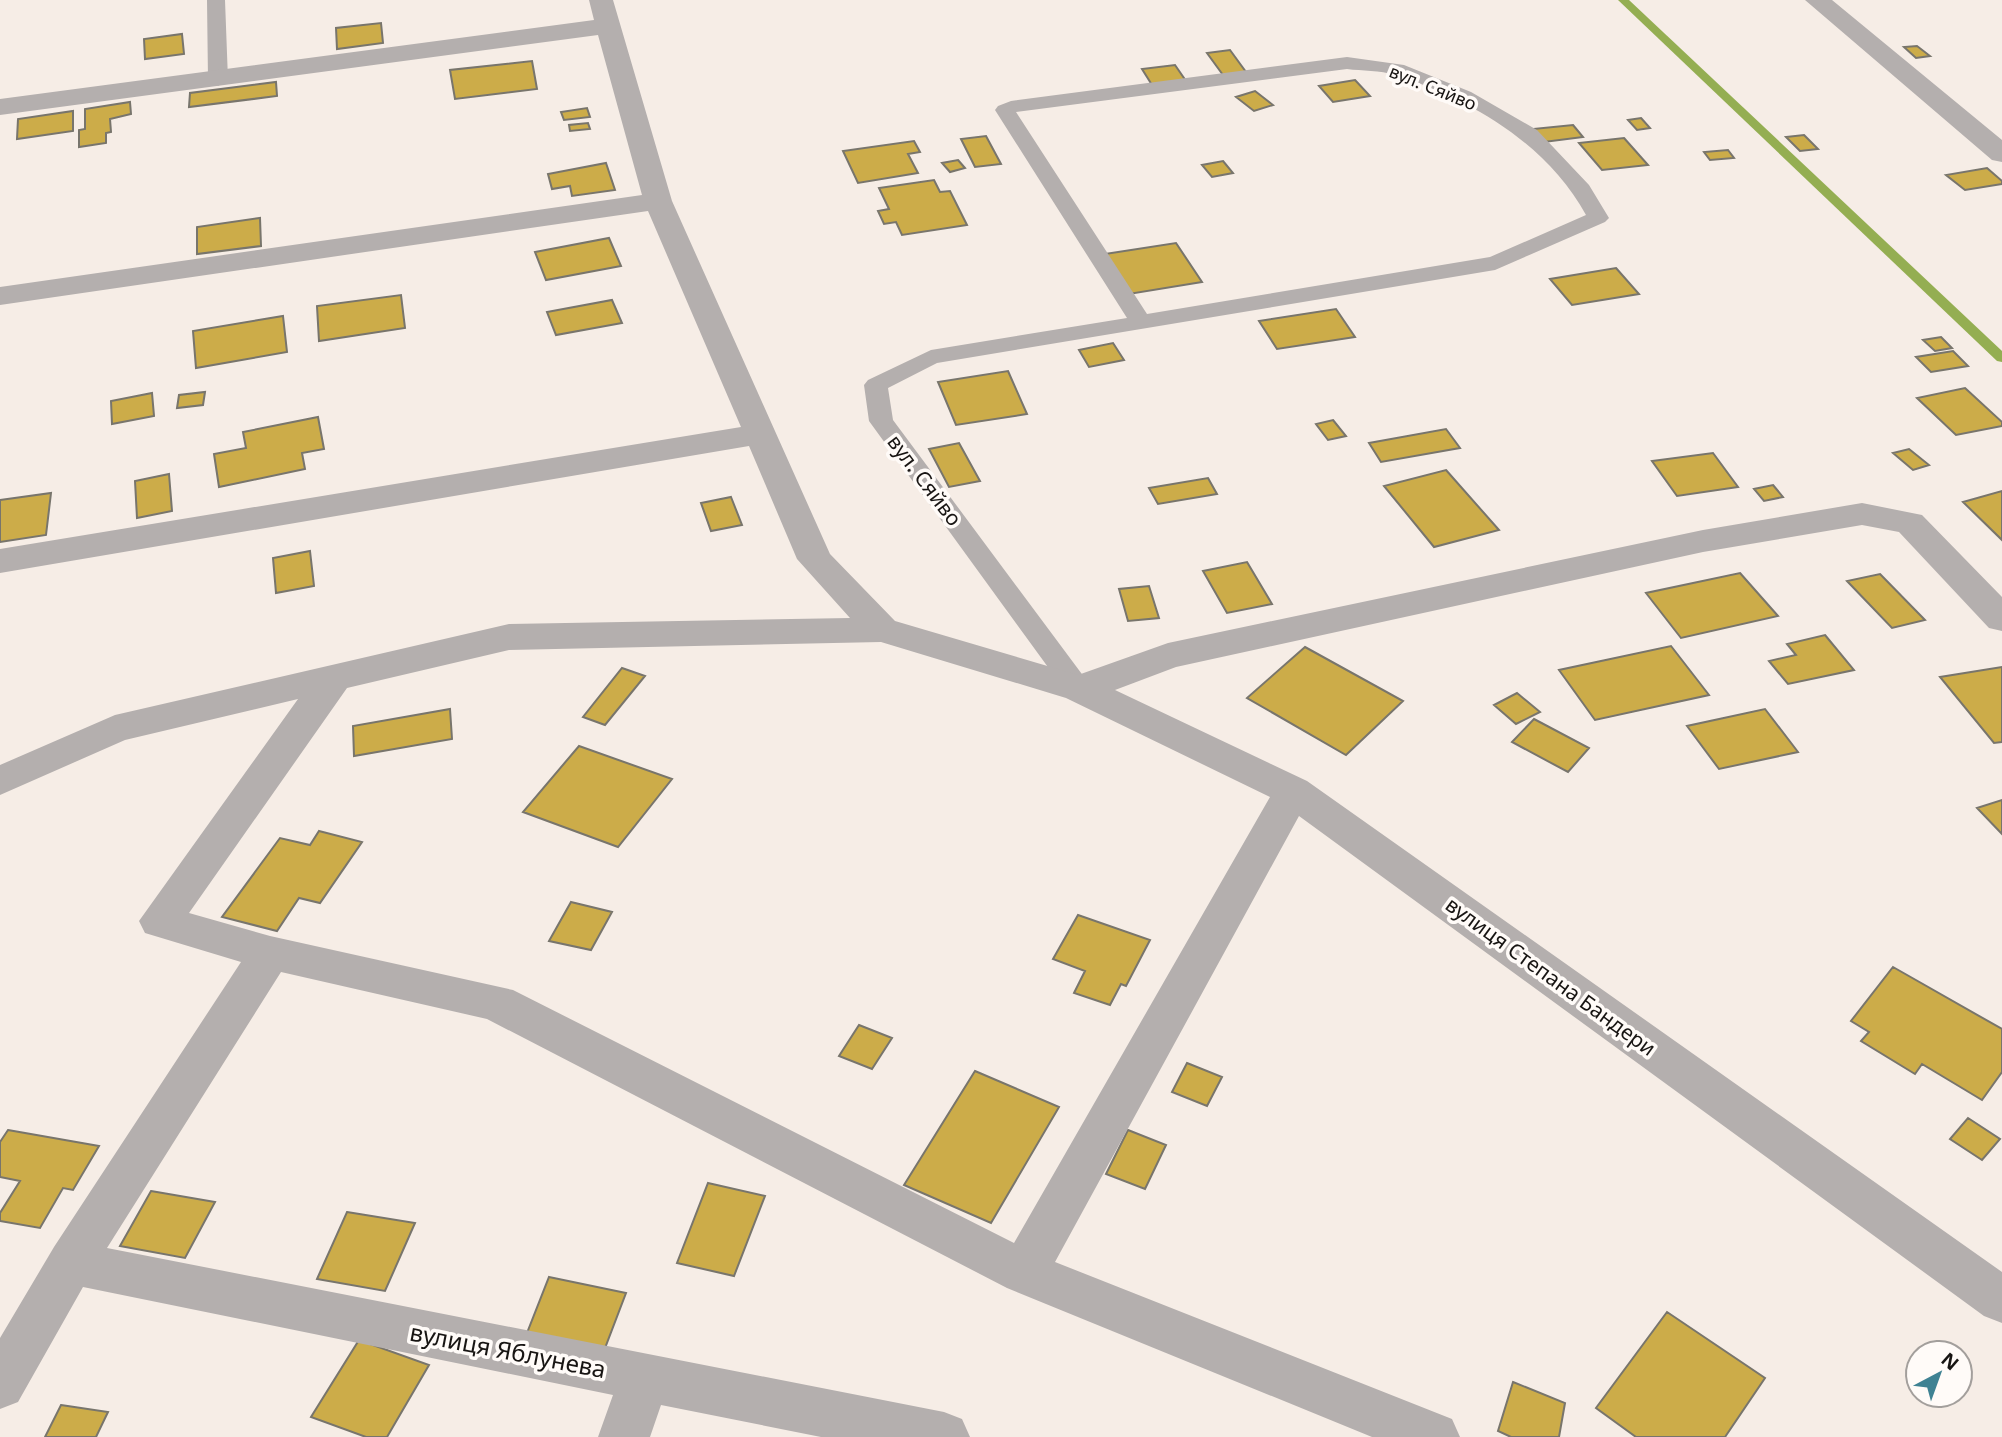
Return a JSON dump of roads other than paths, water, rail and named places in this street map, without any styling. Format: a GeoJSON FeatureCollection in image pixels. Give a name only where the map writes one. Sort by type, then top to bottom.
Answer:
{"type":"FeatureCollection","features":[{"type":"Feature","properties":{"kind":"street"},"geometry":{"type":"LineString","coordinates":[[1816,0],[2002,154]]}},
{"type":"Feature","properties":{"kind":"street"},"geometry":{"type":"LineString","coordinates":[[0,107],[218,80],[605,13],[657,201],[815,559],[882,629]]}},
{"type":"Feature","properties":{"kind":"street"},"geometry":{"type":"LineString","coordinates":[[0,296],[657,201]]}},
{"type":"Feature","properties":{"kind":"street"},"geometry":{"type":"LineString","coordinates":[[0,561],[761,434]]}},
{"type":"Feature","properties":{"kind":"street"},"geometry":{"type":"LineString","coordinates":[[1079,689],[1168,656],[1703,541],[1862,514],[1910,523],[2002,619]]}},
{"type":"Feature","properties":{"kind":"street"},"geometry":{"type":"LineString","coordinates":[[0,781],[115,729],[509,637],[882,629]]}},
{"type":"Feature","properties":{"kind":"street","name":"вулиця Степана Бандери"},"geometry":{"type":"LineString","coordinates":[[882,629],[1079,689],[1293,791],[2002,1300]]}},
{"type":"Feature","properties":{"kind":"street"},"geometry":{"type":"LineString","coordinates":[[334,678],[160,921],[270,953],[497,1003],[1024,1272],[1423,1435]]}},
{"type":"Feature","properties":{"kind":"street"},"geometry":{"type":"LineString","coordinates":[[1024,1272],[1293,791]]}},
{"type":"Feature","properties":{"kind":"street"},"geometry":{"type":"LineString","coordinates":[[0,1385],[71,1263],[270,953]]}},
{"type":"Feature","properties":{"kind":"street","name":"вулиця Яблунева"},"geometry":{"type":"LineString","coordinates":[[71,1263],[944,1437]]}},
{"type":"Feature","properties":{"kind":"street"},"geometry":{"type":"LineString","coordinates":[[624,1437],[645,1377]]}},
{"type":"Feature","properties":{"kind":"lane"},"geometry":{"type":"LineString","coordinates":[[216,0],[218,80]]}},
{"type":"Feature","properties":{"kind":"lane","name":"вул. Сяйво"},"geometry":{"type":"LineString","coordinates":[[1079,689],[881,421],[876,385],[931,357],[1141,322],[1495,263],[1598,218],[1582,189],[1530,134],[1464,96],[1397,69],[1347,63],[1024,105],[1005,110],[1141,322]]}},
{"type":"Feature","properties":{"kind":"waterway"},"geometry":{"type":"LineString","coordinates":[[1623,0],[2002,358]]}}]}
